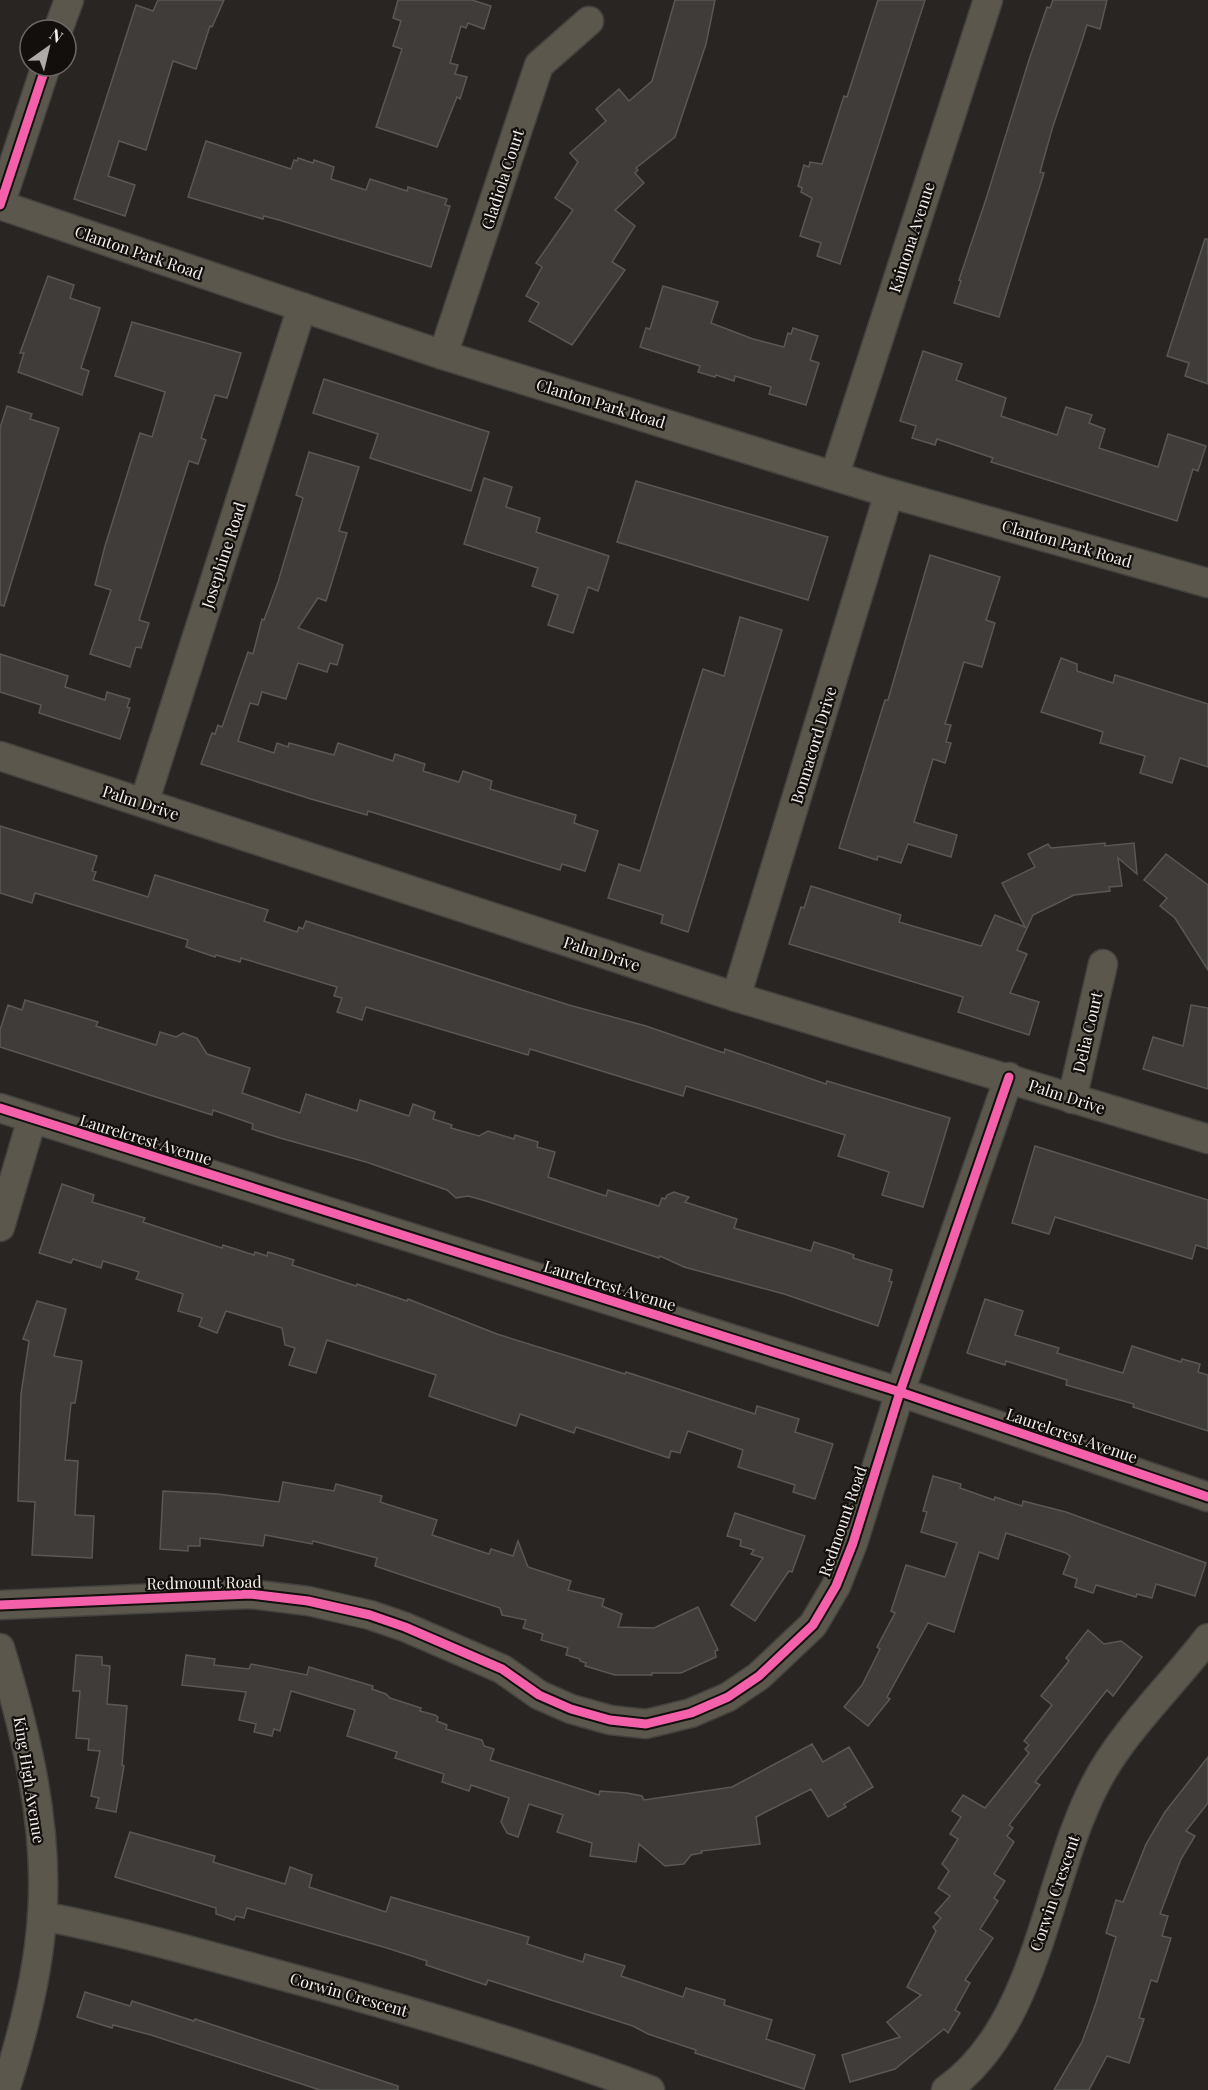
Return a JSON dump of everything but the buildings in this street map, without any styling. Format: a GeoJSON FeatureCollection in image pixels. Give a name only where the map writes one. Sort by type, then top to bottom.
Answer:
{"type":"FeatureCollection","features":[{"type":"Feature","properties":{"kind":"street"},"geometry":{"type":"LineString","coordinates":[[62,18],[69,0]]}},
{"type":"Feature","properties":{"kind":"street","name":"Kainona Avenue"},"geometry":{"type":"LineString","coordinates":[[835,474],[988,0]]}},
{"type":"Feature","properties":{"kind":"street","name":"Gladiola Court"},"geometry":{"type":"LineString","coordinates":[[443,355],[539,65],[589,21]]}},
{"type":"Feature","properties":{"kind":"street"},"geometry":{"type":"LineString","coordinates":[[0,205],[42,78]]}},
{"type":"Feature","properties":{"kind":"street","name":"Clanton Park Road"},"geometry":{"type":"LineString","coordinates":[[0,205],[443,355],[835,474],[889,493],[1208,583]]}},
{"type":"Feature","properties":{"kind":"street","name":"Josephine Road"},"geometry":{"type":"LineString","coordinates":[[144,803],[302,307]]}},
{"type":"Feature","properties":{"kind":"street","name":"Bonnacord Drive"},"geometry":{"type":"LineString","coordinates":[[736,997],[889,493]]}},
{"type":"Feature","properties":{"kind":"street","name":"Palm Drive"},"geometry":{"type":"LineString","coordinates":[[0,756],[736,997],[1009,1077],[1072,1099],[1208,1139]]}},
{"type":"Feature","properties":{"kind":"street","name":"Delia Court"},"geometry":{"type":"LineString","coordinates":[[1072,1099],[1102,964]]}},
{"type":"Feature","properties":{"kind":"street","name":"Redmount Road"},"geometry":{"type":"LineString","coordinates":[[0,1605],[250,1594],[308,1601],[370,1615],[405,1627],[502,1669],[539,1695],[571,1709],[610,1720],[646,1724],[691,1713],[728,1697],[759,1676],[813,1625],[836,1586],[853,1543],[900,1392],[1009,1077]]}},
{"type":"Feature","properties":{"kind":"street","name":"Laurelcrest Avenue"},"geometry":{"type":"LineString","coordinates":[[0,1108],[900,1392],[1208,1497]]}},
{"type":"Feature","properties":{"kind":"street"},"geometry":{"type":"LineString","coordinates":[[0,1227],[32,1119]]}},
{"type":"Feature","properties":{"kind":"street","name":"Corwin Crescent"},"geometry":{"type":"LineString","coordinates":[[946,2090],[957,2082],[989,2049],[1012,2010],[1056,1893],[1063,1860],[1096,1782],[1136,1725],[1208,1638]]}},
{"type":"Feature","properties":{"kind":"street","name":"King High Avenue"},"geometry":{"type":"LineString","coordinates":[[0,1648],[16,1701],[37,1806],[42,1916],[26,2026],[5,2090]]}},
{"type":"Feature","properties":{"kind":"street","name":"Corwin Crescent"},"geometry":{"type":"LineString","coordinates":[[42,1916],[104,1928],[362,1998],[441,2021],[650,2090]]}},
{"type":"Feature","properties":{"kind":"cycle path"},"geometry":{"type":"LineString","coordinates":[[0,205],[42,78]]}},
{"type":"Feature","properties":{"kind":"cycle path"},"geometry":{"type":"LineString","coordinates":[[0,1605],[250,1594],[308,1601],[370,1615],[405,1627],[502,1669],[539,1695],[571,1709],[610,1720],[646,1724],[691,1713],[728,1697],[759,1676],[813,1625],[836,1586],[853,1543],[900,1392],[1009,1077]]}},
{"type":"Feature","properties":{"kind":"cycle path"},"geometry":{"type":"LineString","coordinates":[[0,1108],[900,1392],[1208,1497]]}}]}
